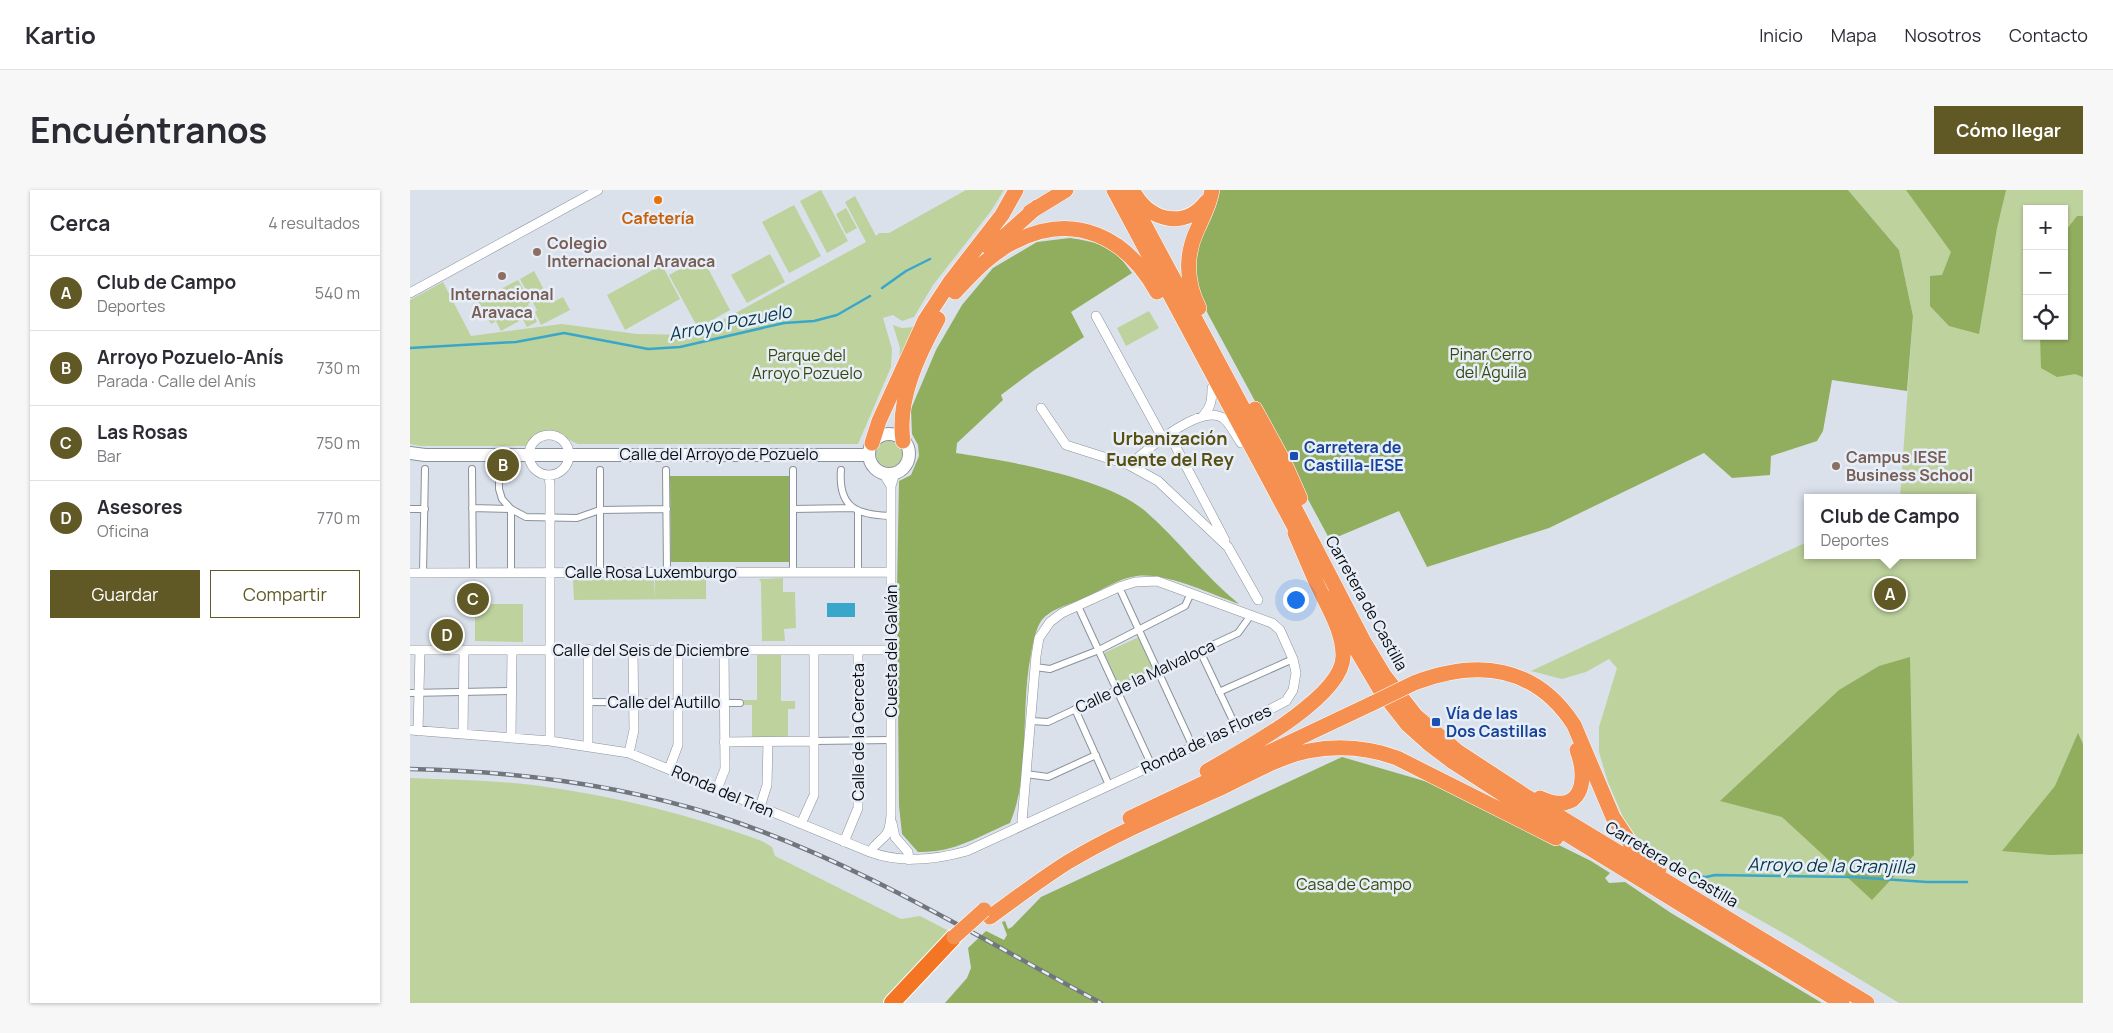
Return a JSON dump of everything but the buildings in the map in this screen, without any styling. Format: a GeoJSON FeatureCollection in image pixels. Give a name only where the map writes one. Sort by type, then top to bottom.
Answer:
{"type":"FeatureCollection","features":[{"type":"Feature","properties":{"kind":"highway"},"geometry":{"type":"LineString","coordinates":[[871,449],[879,421],[916,337],[1002,215],[1016,190]]}},
{"type":"Feature","properties":{"kind":"highway"},"geometry":{"type":"LineString","coordinates":[[903,441],[902,417],[910,381],[929,334],[953,287],[985,254],[1037,207],[1066,190]]}},
{"type":"Feature","properties":{"kind":"highway"},"geometry":{"type":"LineString","coordinates":[[1106,190],[1184,341]]}},
{"type":"Feature","properties":{"kind":"highway","name":"Carretera de Castilla"},"geometry":{"type":"LineString","coordinates":[[1114,190],[1288,519],[1306,548],[1365,667],[1389,703],[1408,725],[1453,762],[1842,1003]]}},
{"type":"Feature","properties":{"kind":"highway","name":"Carretera de Castilla"},"geometry":{"type":"LineString","coordinates":[[1126,190],[1245,412],[1363,640],[1400,697],[1436,735],[1456,751],[1527,797],[1867,1003]]}},
{"type":"Feature","properties":{"kind":"highway"},"geometry":{"type":"LineString","coordinates":[[1133,190],[1142,204],[1150,211],[1168,219],[1180,219],[1195,213],[1212,193]]}},
{"type":"Feature","properties":{"kind":"highway"},"geometry":{"type":"LineString","coordinates":[[1212,193],[1189,252],[1188,274],[1190,286],[1201,314],[1291,476],[1344,602]]}},
{"type":"Feature","properties":{"kind":"highway"},"geometry":{"type":"LineString","coordinates":[[953,287],[994,255],[1016,241],[1040,231],[1058,229],[1085,231],[1105,238],[1120,247],[1138,263],[1150,279],[1212,388],[1241,444],[1252,461],[1267,478]]}},
{"type":"Feature","properties":{"kind":"highway"},"geometry":{"type":"LineString","coordinates":[[1153,806],[1173,791],[1254,744],[1302,710],[1334,681],[1341,668],[1344,658],[1337,629],[1288,519]]}},
{"type":"Feature","properties":{"kind":"highway"},"geometry":{"type":"LineString","coordinates":[[987,913],[1068,862],[1215,787],[1449,671],[1470,669],[1492,670],[1514,676],[1543,690],[1566,713],[1574,725],[1613,817],[1631,844],[1661,871],[1746,930]]}},
{"type":"Feature","properties":{"kind":"highway"},"geometry":{"type":"LineString","coordinates":[[1416,687],[1471,676],[1512,681],[1526,688],[1549,705],[1568,729],[1580,759],[1583,775],[1581,788],[1576,798],[1568,803],[1558,805],[1542,799],[1480,760],[1456,751]]}},
{"type":"Feature","properties":{"kind":"highway"},"geometry":{"type":"LineString","coordinates":[[892,1003],[1025,878],[1063,854],[1153,806],[1375,707]]}},
{"type":"Feature","properties":{"kind":"highway"},"geometry":{"type":"LineString","coordinates":[[1201,795],[1306,752],[1334,748],[1369,749],[1421,768],[1589,855],[1646,888],[1674,900]]}},
{"type":"Feature","properties":{"kind":"highway"},"geometry":{"type":"LineString","coordinates":[[906,1003],[958,941]]}},
{"type":"Feature","properties":{"kind":"main road"},"geometry":{"type":"LineString","coordinates":[[893,435],[903,441],[908,457],[904,467],[889,473],[873,466],[871,449],[877,439],[893,435]]}},
{"type":"Feature","properties":{"kind":"main road","name":"Calle del Arroyo de Pozuelo"},"geometry":{"type":"LineString","coordinates":[[410,453],[425,455],[569,455],[871,449]]}},
{"type":"Feature","properties":{"kind":"street"},"geometry":{"type":"LineString","coordinates":[[410,293],[598,190]]}},
{"type":"Feature","properties":{"kind":"street"},"geometry":{"type":"LineString","coordinates":[[1096,316],[1166,435],[1258,600]]}},
{"type":"Feature","properties":{"kind":"street"},"geometry":{"type":"LineString","coordinates":[[1202,417],[1210,408],[1212,388]]}},
{"type":"Feature","properties":{"kind":"street"},"geometry":{"type":"LineString","coordinates":[[1041,408],[1066,444],[1130,465],[1158,480],[1228,547]]}},
{"type":"Feature","properties":{"kind":"street"},"geometry":{"type":"LineString","coordinates":[[1130,465],[1166,435],[1202,417],[1214,415],[1224,419],[1241,444]]}},
{"type":"Feature","properties":{"kind":"street"},"geometry":{"type":"LineString","coordinates":[[552,435],[564,442],[569,455],[563,470],[549,476],[535,470],[531,466],[528,455],[529,448],[538,437],[552,435]]}},
{"type":"Feature","properties":{"kind":"street"},"geometry":{"type":"LineString","coordinates":[[423,572],[425,469]]}},
{"type":"Feature","properties":{"kind":"street"},"geometry":{"type":"LineString","coordinates":[[472,469],[472,572]]}},
{"type":"Feature","properties":{"kind":"street"},"geometry":{"type":"LineString","coordinates":[[499,470],[499,489],[502,500],[511,509],[526,517],[577,518],[600,510],[667,510]]}},
{"type":"Feature","properties":{"kind":"street"},"geometry":{"type":"LineString","coordinates":[[600,470],[600,572]]}},
{"type":"Feature","properties":{"kind":"street"},"geometry":{"type":"LineString","coordinates":[[666,470],[667,572]]}},
{"type":"Feature","properties":{"kind":"street"},"geometry":{"type":"LineString","coordinates":[[793,470],[793,572]]}},
{"type":"Feature","properties":{"kind":"street"},"geometry":{"type":"LineString","coordinates":[[841,470],[840,485],[843,498],[856,510],[858,572]]}},
{"type":"Feature","properties":{"kind":"street","name":"Cuesta del Galván"},"geometry":{"type":"LineString","coordinates":[[870,852],[889,833],[891,815],[891,486],[889,473]]}},
{"type":"Feature","properties":{"kind":"street"},"geometry":{"type":"LineString","coordinates":[[549,476],[550,741]]}},
{"type":"Feature","properties":{"kind":"street"},"geometry":{"type":"LineString","coordinates":[[472,508],[511,509]]}},
{"type":"Feature","properties":{"kind":"street"},"geometry":{"type":"LineString","coordinates":[[410,509],[425,509]]}},
{"type":"Feature","properties":{"kind":"street"},"geometry":{"type":"LineString","coordinates":[[511,509],[511,572]]}},
{"type":"Feature","properties":{"kind":"street"},"geometry":{"type":"LineString","coordinates":[[792,509],[856,510],[869,515],[891,516]]}},
{"type":"Feature","properties":{"kind":"street","name":"Calle Rosa Luxemburgo"},"geometry":{"type":"LineString","coordinates":[[410,573],[891,572]]}},
{"type":"Feature","properties":{"kind":"street","name":"Ronda de las Flores"},"geometry":{"type":"LineString","coordinates":[[1157,581],[1191,593],[1272,623],[1280,630],[1293,659],[1296,673],[1293,690],[1286,701],[1236,727],[1024,824],[1022,821],[1035,667],[1039,638],[1050,622],[1062,613],[1119,587],[1135,582],[1157,581]]}},
{"type":"Feature","properties":{"kind":"street"},"geometry":{"type":"LineString","coordinates":[[1119,587],[1193,747]]}},
{"type":"Feature","properties":{"kind":"street"},"geometry":{"type":"LineString","coordinates":[[1035,667],[1050,669],[1098,650],[1185,606],[1191,593]]}},
{"type":"Feature","properties":{"kind":"street"},"geometry":{"type":"LineString","coordinates":[[1078,606],[1152,766]]}},
{"type":"Feature","properties":{"kind":"street","name":"Calle de la Malvaloca"},"geometry":{"type":"LineString","coordinates":[[1031,721],[1048,722],[1238,633],[1251,615]]}},
{"type":"Feature","properties":{"kind":"street"},"geometry":{"type":"LineString","coordinates":[[717,789],[724,768],[724,649]]}},
{"type":"Feature","properties":{"kind":"street"},"geometry":{"type":"LineString","coordinates":[[414,730],[415,650]]}},
{"type":"Feature","properties":{"kind":"street","name":"Calle del Seis de Diciembre"},"geometry":{"type":"LineString","coordinates":[[415,650],[891,650]]}},
{"type":"Feature","properties":{"kind":"street"},"geometry":{"type":"LineString","coordinates":[[463,734],[464,650]]}},
{"type":"Feature","properties":{"kind":"street"},"geometry":{"type":"LineString","coordinates":[[511,738],[512,650]]}},
{"type":"Feature","properties":{"kind":"street"},"geometry":{"type":"LineString","coordinates":[[588,650],[588,745]]}},
{"type":"Feature","properties":{"kind":"street"},"geometry":{"type":"LineString","coordinates":[[629,753],[634,730],[633,650]]}},
{"type":"Feature","properties":{"kind":"street"},"geometry":{"type":"LineString","coordinates":[[669,769],[678,745],[678,650]]}},
{"type":"Feature","properties":{"kind":"street"},"geometry":{"type":"LineString","coordinates":[[801,824],[814,795],[814,650]]}},
{"type":"Feature","properties":{"kind":"street","name":"Calle de la Cerceta"},"geometry":{"type":"LineString","coordinates":[[844,842],[858,808],[858,650]]}},
{"type":"Feature","properties":{"kind":"street"},"geometry":{"type":"LineString","coordinates":[[1200,651],[1236,727]]}},
{"type":"Feature","properties":{"kind":"street"},"geometry":{"type":"LineString","coordinates":[[1219,692],[1293,659]]}},
{"type":"Feature","properties":{"kind":"street"},"geometry":{"type":"LineString","coordinates":[[414,693],[511,692]]}},
{"type":"Feature","properties":{"kind":"street","name":"Calle del Autillo"},"geometry":{"type":"LineString","coordinates":[[587,702],[740,702]]}},
{"type":"Feature","properties":{"kind":"street"},"geometry":{"type":"LineString","coordinates":[[1075,709],[1109,785]]}},
{"type":"Feature","properties":{"kind":"street","name":"Ronda del Tren"},"geometry":{"type":"LineString","coordinates":[[414,730],[588,745],[629,753],[887,858],[910,860],[937,859],[967,852],[1024,824]]}},
{"type":"Feature","properties":{"kind":"street"},"geometry":{"type":"LineString","coordinates":[[724,742],[891,740]]}},
{"type":"Feature","properties":{"kind":"street"},"geometry":{"type":"LineString","coordinates":[[760,807],[768,785],[768,742]]}},
{"type":"Feature","properties":{"kind":"street"},"geometry":{"type":"LineString","coordinates":[[1026,774],[1048,777],[1096,755]]}},
{"type":"Feature","properties":{"kind":"street","name":"Cuesta del Galván"},"geometry":{"type":"LineString","coordinates":[[891,815],[895,837],[908,852],[910,860]]}},
{"type":"Feature","properties":{"kind":"green space"},"geometry":{"type":"Polygon","coordinates":[[[821,190],[848,241],[827,253],[800,201],[821,190]]]}},
{"type":"Feature","properties":{"kind":"green space","name":"Parque del Arroyo Pozuelo"},"geometry":{"type":"Polygon","coordinates":[[[966,190],[1004,190],[991,211],[933,285],[914,317],[902,321],[893,315],[883,318],[892,349],[891,367],[858,444],[578,444],[561,433],[546,430],[532,438],[526,446],[421,446],[410,444],[410,300],[443,282],[471,336],[562,324],[637,334],[695,335],[866,242],[845,202],[855,196],[876,236],[879,233],[889,233],[966,190]]]}},
{"type":"Feature","properties":{"kind":"green space","name":"Pinar Cerro del Águila"},"geometry":{"type":"Polygon","coordinates":[[[1217,190],[1848,190],[1899,250],[1913,316],[1907,391],[1832,380],[1823,431],[1817,441],[1771,456],[1770,475],[1732,478],[1704,453],[1549,528],[1427,567],[1399,511],[1330,540],[1194,285],[1195,245],[1217,190]]]}},
{"type":"Feature","properties":{"kind":"green space"},"geometry":{"type":"Polygon","coordinates":[[[1848,190],[2083,190],[2083,1003],[1899,1003],[1790,937],[1671,870],[1638,839],[1623,817],[1608,782],[1599,752],[1599,727],[1617,668],[1609,659],[1586,672],[1562,679],[1531,671],[1804,543],[1804,559],[1976,559],[1976,494],[1900,494],[1913,316],[1899,250],[1848,190]]]}},
{"type":"Feature","properties":{"kind":"green space"},"geometry":{"type":"Polygon","coordinates":[[[1906,190],[2006,190],[1997,228],[1979,334],[1949,326],[1930,306],[1930,276],[1942,275],[1951,252],[1906,190]]]}},
{"type":"Feature","properties":{"kind":"green space"},"geometry":{"type":"Polygon","coordinates":[[[794,205],[821,256],[789,273],[762,222],[794,205]]]}},
{"type":"Feature","properties":{"kind":"green space"},"geometry":{"type":"Polygon","coordinates":[[[846,208],[857,228],[846,234],[836,214],[846,208]]]}},
{"type":"Feature","properties":{"kind":"green space"},"geometry":{"type":"Polygon","coordinates":[[[2077,216],[2083,216],[2083,377],[2075,374],[2057,377],[2041,368],[2040,340],[2068,340],[2068,228],[2077,216]]]}},
{"type":"Feature","properties":{"kind":"green space"},"geometry":{"type":"Polygon","coordinates":[[[1070,238],[1106,247],[1119,257],[1132,273],[1071,312],[1084,337],[1001,395],[1003,400],[957,443],[956,453],[1054,472],[1105,488],[1127,498],[1156,521],[1214,582],[1239,604],[1174,580],[1161,577],[1137,576],[1117,582],[1050,613],[1041,621],[1034,637],[1026,696],[1021,783],[1010,823],[954,847],[931,852],[918,852],[902,834],[899,806],[897,590],[899,481],[911,475],[919,456],[918,445],[912,434],[911,409],[936,350],[962,305],[993,268],[1037,242],[1070,238]]]}},
{"type":"Feature","properties":{"kind":"green space"},"geometry":{"type":"Polygon","coordinates":[[[770,254],[785,282],[747,303],[731,275],[770,254]]]}},
{"type":"Feature","properties":{"kind":"green space"},"geometry":{"type":"Polygon","coordinates":[[[702,257],[730,310],[698,328],[669,275],[702,257]]]}},
{"type":"Feature","properties":{"kind":"green space"},"geometry":{"type":"Polygon","coordinates":[[[662,265],[680,299],[625,330],[607,295],[662,265]]]}},
{"type":"Feature","properties":{"kind":"green space"},"geometry":{"type":"Polygon","coordinates":[[[534,271],[551,303],[563,297],[570,310],[541,325],[535,312],[537,310],[520,279],[534,271]]]}},
{"type":"Feature","properties":{"kind":"green space"},"geometry":{"type":"Polygon","coordinates":[[[518,280],[531,302],[528,304],[537,322],[527,327],[518,310],[516,311],[521,320],[501,331],[496,321],[491,324],[478,301],[518,280]]]}},
{"type":"Feature","properties":{"kind":"green space"},"geometry":{"type":"Polygon","coordinates":[[[1149,311],[1159,328],[1126,346],[1117,328],[1149,311]]]}},
{"type":"Feature","properties":{"kind":"green space"},"geometry":{"type":"Polygon","coordinates":[[[893,325],[902,328],[914,327],[899,361],[900,348],[893,325]]]}},
{"type":"Feature","properties":{"kind":"green space"},"geometry":{"type":"Polygon","coordinates":[[[889,441],[898,445],[902,454],[898,463],[889,467],[880,463],[876,454],[880,445],[889,441]]]}},
{"type":"Feature","properties":{"kind":"green space"},"geometry":{"type":"Polygon","coordinates":[[[670,476],[789,476],[789,562],[671,562],[670,476]]]}},
{"type":"Feature","properties":{"kind":"green space"},"geometry":{"type":"Polygon","coordinates":[[[783,578],[783,592],[795,592],[796,628],[784,629],[785,641],[762,641],[761,582],[759,579],[783,578]]]}},
{"type":"Feature","properties":{"kind":"green space"},"geometry":{"type":"Polygon","coordinates":[[[654,579],[654,599],[655,580],[706,579],[706,599],[574,600],[573,580],[654,579]]]}},
{"type":"Feature","properties":{"kind":"green space"},"geometry":{"type":"Polygon","coordinates":[[[475,604],[523,604],[523,642],[475,641],[475,604]]]}},
{"type":"Feature","properties":{"kind":"green space"},"geometry":{"type":"Polygon","coordinates":[[[1139,637],[1153,670],[1118,685],[1104,653],[1139,637]]]}},
{"type":"Feature","properties":{"kind":"green space"},"geometry":{"type":"Polygon","coordinates":[[[757,654],[781,654],[781,701],[795,701],[795,709],[788,709],[788,740],[752,740],[752,705],[744,705],[744,700],[757,700],[757,654]]]}},
{"type":"Feature","properties":{"kind":"green space"},"geometry":{"type":"Polygon","coordinates":[[[1910,657],[1914,855],[1872,900],[1782,817],[1720,801],[1839,690],[1879,666],[1910,657]]]}},
{"type":"Feature","properties":{"kind":"green space"},"geometry":{"type":"Polygon","coordinates":[[[2078,733],[2083,744],[2083,854],[2050,855],[2002,851],[2055,786],[2078,733]]]}},
{"type":"Feature","properties":{"kind":"green space","name":"Casa de Campo"},"geometry":{"type":"Polygon","coordinates":[[[1342,757],[1438,785],[1591,861],[1610,873],[1605,878],[1609,883],[1625,882],[1671,913],[1822,1003],[945,1003],[967,978],[971,968],[968,948],[986,931],[1004,940],[1007,935],[1002,922],[1005,921],[1008,929],[1012,927],[1041,897],[1342,757]]]}},
{"type":"Feature","properties":{"kind":"green space"},"geometry":{"type":"Polygon","coordinates":[[[410,778],[491,781],[540,786],[597,795],[680,815],[762,841],[772,847],[775,856],[901,919],[920,916],[949,931],[883,1003],[410,1003],[410,778]]]}},
{"type":"Feature","properties":{"kind":"water"},"geometry":{"type":"Polygon","coordinates":[[[827,603],[855,603],[855,617],[827,617],[827,603]]]}},
{"type":"Feature","properties":{"kind":"waterway","name":"Arroyo Pozuelo"},"geometry":{"type":"LineString","coordinates":[[882,288],[906,271],[930,259]]}},
{"type":"Feature","properties":{"kind":"waterway","name":"Arroyo Pozuelo"},"geometry":{"type":"LineString","coordinates":[[410,348],[516,342],[564,333],[648,349],[680,347],[784,323],[814,321],[837,315],[870,296]]}},
{"type":"Feature","properties":{"kind":"waterway","name":"Arroyo de la Granjilla"},"geometry":{"type":"LineString","coordinates":[[1694,876],[1853,877],[1927,882],[1967,882]]}},
{"type":"Feature","properties":{"kind":"railway"},"geometry":{"type":"LineString","coordinates":[[410,769],[488,773],[564,781],[640,795],[715,815],[815,853],[864,876],[960,925],[1101,1003]]}},
{"type":"Feature","properties":{"kind":"place","name":"Cafetería"},"geometry":{"type":"Point","coordinates":[658,200]}},
{"type":"Feature","properties":{"kind":"place","name":"Colegio Internacional Aravaca"},"geometry":{"type":"Point","coordinates":[537,252]}},
{"type":"Feature","properties":{"kind":"place","name":"Internacional Aravaca"},"geometry":{"type":"Point","coordinates":[502,276]}},
{"type":"Feature","properties":{"kind":"place","name":"Carretera de Castilla-IESE"},"geometry":{"type":"Point","coordinates":[1294,456]}},
{"type":"Feature","properties":{"kind":"place","name":"Arroyo Pozuelo-Anís"},"geometry":{"type":"Point","coordinates":[503,465]}},
{"type":"Feature","properties":{"kind":"place","name":"Campus IESE Business School"},"geometry":{"type":"Point","coordinates":[1836,466]}},
{"type":"Feature","properties":{"kind":"place","name":"Club de Campo"},"geometry":{"type":"Point","coordinates":[1890,594]}},
{"type":"Feature","properties":{"kind":"place","name":"Las Rosas"},"geometry":{"type":"Point","coordinates":[473,599]}},
{"type":"Feature","properties":{"kind":"place","name":"Asesores"},"geometry":{"type":"Point","coordinates":[447,635]}},
{"type":"Feature","properties":{"kind":"place","name":"Vía de las Dos Castillas"},"geometry":{"type":"Point","coordinates":[1436,722]}},
{"type":"Feature","properties":{"kind":"district","name":"Urbanización Fuente del Rey"},"geometry":{"type":"Point","coordinates":[1170,449]}}]}
